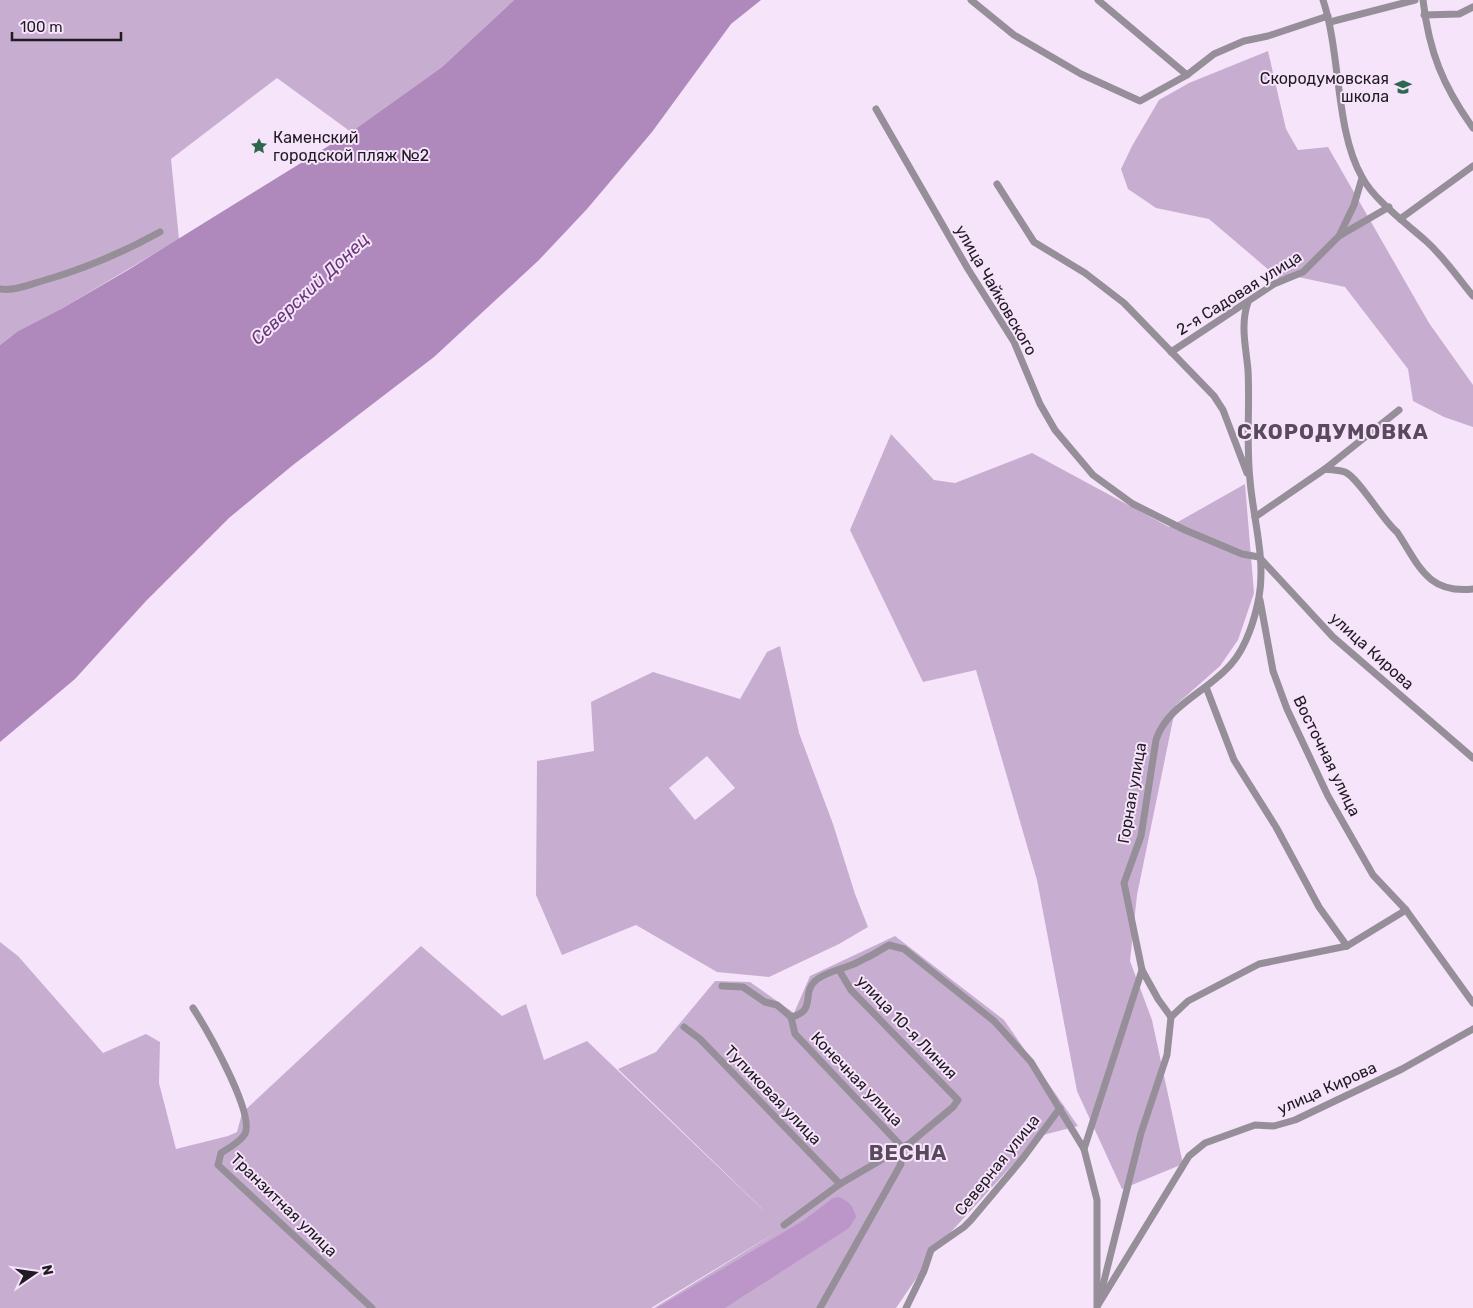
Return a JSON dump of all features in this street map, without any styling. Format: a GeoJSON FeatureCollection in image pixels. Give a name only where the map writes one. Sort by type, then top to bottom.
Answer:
{"type":"FeatureCollection","features":[{"type":"Feature","properties":{"kind":"street"},"geometry":{"type":"LineString","coordinates":[[971,0],[1014,35],[1081,74],[1140,101],[1187,75],[1214,54],[1244,41],[1329,19],[1415,0]]}},
{"type":"Feature","properties":{"kind":"street"},"geometry":{"type":"LineString","coordinates":[[1098,0],[1187,75]]}},
{"type":"Feature","properties":{"kind":"street"},"geometry":{"type":"LineString","coordinates":[[1323,0],[1329,19],[1347,138],[1362,178],[1400,219],[1428,242],[1473,296]]}},
{"type":"Feature","properties":{"kind":"street"},"geometry":{"type":"LineString","coordinates":[[1423,0],[1424,15],[1442,81],[1473,128]]}},
{"type":"Feature","properties":{"kind":"street"},"geometry":{"type":"LineString","coordinates":[[1424,15],[1459,14],[1473,7]]}},
{"type":"Feature","properties":{"kind":"street","name":"улица Чайковского"},"geometry":{"type":"LineString","coordinates":[[876,109],[968,269],[1014,342],[1040,404],[1055,430],[1093,475],[1133,504],[1186,530],[1242,554],[1259,557]]}},
{"type":"Feature","properties":{"kind":"street"},"geometry":{"type":"LineString","coordinates":[[1400,219],[1473,166]]}},
{"type":"Feature","properties":{"kind":"street","name":"2-я Садовая улица"},"geometry":{"type":"LineString","coordinates":[[1171,352],[1274,284],[1303,272],[1339,236],[1354,205],[1362,178]]}},
{"type":"Feature","properties":{"kind":"street"},"geometry":{"type":"LineString","coordinates":[[997,184],[1034,242],[1085,274],[1124,303],[1218,404],[1250,480]]}},
{"type":"Feature","properties":{"kind":"street"},"geometry":{"type":"LineString","coordinates":[[1339,236],[1389,208]]}},
{"type":"Feature","properties":{"kind":"street"},"geometry":{"type":"LineString","coordinates":[[0,289],[23,287],[70,272],[124,252],[160,232]]}},
{"type":"Feature","properties":{"kind":"street","name":"Горная улица"},"geometry":{"type":"LineString","coordinates":[[1171,1017],[1158,999],[1142,970],[1124,883],[1142,836],[1156,740],[1160,727],[1177,709],[1206,687],[1231,664],[1241,651],[1259,597],[1259,557],[1250,480],[1247,432],[1248,372],[1243,322],[1248,302]]}},
{"type":"Feature","properties":{"kind":"street"},"geometry":{"type":"LineString","coordinates":[[1255,517],[1325,469],[1399,410]]}},
{"type":"Feature","properties":{"kind":"street"},"geometry":{"type":"LineString","coordinates":[[1325,469],[1346,472],[1397,532],[1428,578],[1448,589],[1473,588]]}},
{"type":"Feature","properties":{"kind":"street","name":"улица Кирова"},"geometry":{"type":"LineString","coordinates":[[1259,557],[1333,637],[1473,758]]}},
{"type":"Feature","properties":{"kind":"street","name":"Восточная улица"},"geometry":{"type":"LineString","coordinates":[[1259,597],[1273,671],[1287,708],[1328,796],[1373,875],[1406,910],[1473,1003]]}},
{"type":"Feature","properties":{"kind":"street"},"geometry":{"type":"LineString","coordinates":[[1206,687],[1234,760],[1276,827],[1319,907],[1347,946]]}},
{"type":"Feature","properties":{"kind":"street"},"geometry":{"type":"LineString","coordinates":[[1097,1307],[1141,1133],[1167,1056],[1171,1017],[1188,1001],[1258,964],[1347,946],[1406,910]]}},
{"type":"Feature","properties":{"kind":"street","name":"Северная улица"},"geometry":{"type":"LineString","coordinates":[[839,970],[889,945],[904,949],[994,1021],[1031,1062],[1084,1149],[1097,1200],[1097,1307]]}},
{"type":"Feature","properties":{"kind":"street"},"geometry":{"type":"LineString","coordinates":[[722,986],[743,987],[765,1002],[777,1005],[791,1017],[805,1010],[808,1004],[809,992],[816,980],[839,970]]}},
{"type":"Feature","properties":{"kind":"street","name":"улица 10-я Линия"},"geometry":{"type":"LineString","coordinates":[[839,970],[851,990],[958,1100],[953,1107],[900,1150]]}},
{"type":"Feature","properties":{"kind":"street"},"geometry":{"type":"LineString","coordinates":[[1084,1149],[1142,970]]}},
{"type":"Feature","properties":{"kind":"street","name":"Транзитная улица"},"geometry":{"type":"LineString","coordinates":[[193,1008],[209,1033],[237,1093],[246,1118],[245,1133],[235,1144],[221,1153],[218,1165],[372,1308]]}},
{"type":"Feature","properties":{"kind":"street","name":"Конечная улица"},"geometry":{"type":"LineString","coordinates":[[791,1017],[795,1034],[900,1150]]}},
{"type":"Feature","properties":{"kind":"street","name":"Тупиковая улица"},"geometry":{"type":"LineString","coordinates":[[684,1027],[700,1039],[840,1184]]}},
{"type":"Feature","properties":{"kind":"street","name":"улица Кирова"},"geometry":{"type":"LineString","coordinates":[[1097,1307],[1189,1156],[1205,1143],[1255,1125],[1274,1126],[1295,1120],[1402,1069],[1473,1029]]}},
{"type":"Feature","properties":{"kind":"street","name":"Северная улица"},"geometry":{"type":"LineString","coordinates":[[906,1308],[924,1271],[930,1250],[972,1220],[1023,1158],[1060,1108]]}},
{"type":"Feature","properties":{"kind":"street"},"geometry":{"type":"LineString","coordinates":[[784,1226],[840,1184],[900,1150],[901,1164],[820,1308]]}},
{"type":"Feature","properties":{"kind":"shaded area"},"geometry":{"type":"Polygon","coordinates":[[[0,0],[514,0],[442,67],[351,132],[277,78],[171,159],[179,239],[61,309],[18,331],[0,345],[0,0]]]}},
{"type":"Feature","properties":{"kind":"shaded area"},"geometry":{"type":"Polygon","coordinates":[[[1268,51],[1286,129],[1298,150],[1328,147],[1429,323],[1473,385],[1473,427],[1444,417],[1413,401],[1408,369],[1345,287],[1298,277],[1283,282],[1209,219],[1156,208],[1128,189],[1121,169],[1159,100],[1189,83],[1268,51]]]}},
{"type":"Feature","properties":{"kind":"shaded area"},"geometry":{"type":"Polygon","coordinates":[[[891,434],[934,480],[955,483],[1032,453],[1169,527],[1245,484],[1254,593],[1238,640],[1220,666],[1176,705],[1137,895],[1130,961],[1152,1020],[1183,1164],[1122,1189],[1077,1091],[1037,880],[976,670],[923,682],[850,530],[891,434]]]}},
{"type":"Feature","properties":{"kind":"shaded area"},"geometry":{"type":"Polygon","coordinates":[[[780,646],[799,733],[833,824],[855,894],[868,927],[839,944],[769,977],[717,972],[636,925],[562,955],[536,895],[537,761],[594,751],[591,702],[653,672],[740,699],[767,652],[780,646]],[[707,756],[669,788],[695,820],[735,788],[707,756]]]}},
{"type":"Feature","properties":{"kind":"shaded area"},"geometry":{"type":"Polygon","coordinates":[[[895,936],[1004,1020],[1078,1126],[1039,1136],[939,1245],[896,1308],[654,1308],[780,1230],[651,1308],[0,1308],[0,942],[18,956],[103,1053],[146,1034],[160,1042],[159,1083],[176,1149],[237,1132],[242,1113],[421,946],[502,1016],[526,1004],[544,1060],[587,1041],[783,1229],[618,1069],[656,1052],[715,981],[750,982],[794,1013],[810,976],[895,936]]]}},
{"type":"Feature","properties":{"kind":"shaded area"},"geometry":{"type":"Polygon","coordinates":[[[839,1197],[848,1202],[855,1213],[856,1217],[849,1228],[725,1308],[657,1308],[804,1220],[833,1198],[839,1197]]]}},
{"type":"Feature","properties":{"kind":"water","name":"Северский Донец"},"geometry":{"type":"Polygon","coordinates":[[[514,0],[761,0],[731,24],[652,132],[587,209],[539,260],[434,357],[293,465],[229,518],[146,601],[75,679],[0,742],[0,345],[18,331],[61,309],[128,270],[351,132],[442,67],[514,0]]]}},
{"type":"Feature","properties":{"kind":"place","name":"Скородумовская школа"},"geometry":{"type":"Point","coordinates":[1403,87]}},
{"type":"Feature","properties":{"kind":"place","name":"Каменский городской пляж №2"},"geometry":{"type":"Point","coordinates":[259,146]}},
{"type":"Feature","properties":{"kind":"district","name":"СКОРОДУМОВКА"},"geometry":{"type":"Point","coordinates":[1333,431]}},
{"type":"Feature","properties":{"kind":"district","name":"ВЕСНА"},"geometry":{"type":"Point","coordinates":[908,1152]}}]}
